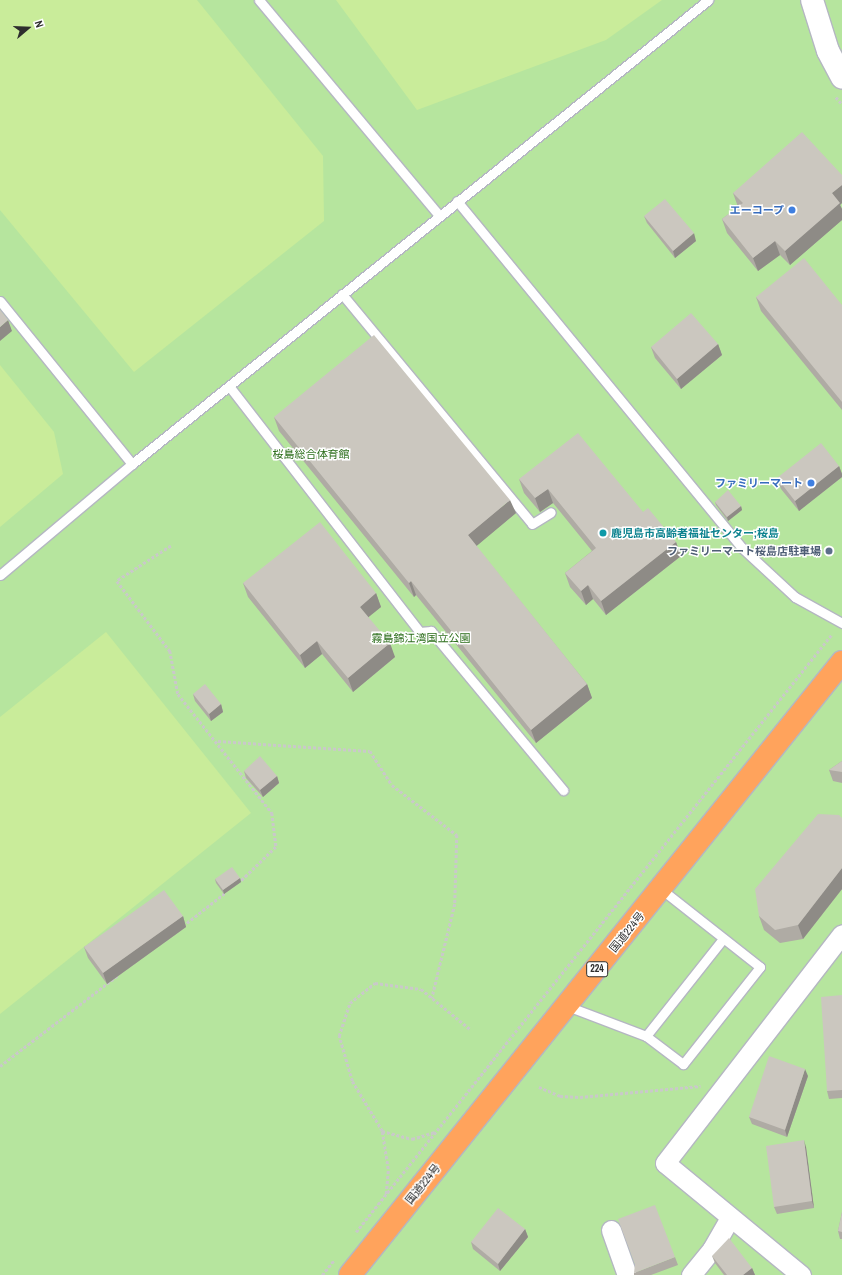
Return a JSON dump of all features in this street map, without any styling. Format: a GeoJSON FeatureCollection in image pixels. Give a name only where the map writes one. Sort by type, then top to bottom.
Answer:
{"type":"FeatureCollection","features":[{"type":"Feature","properties":{"kind":"highway","name":"国道224号"},"geometry":{"type":"LineString","coordinates":[[350,1275],[842,662]]}},
{"type":"Feature","properties":{"kind":"street"},"geometry":{"type":"LineString","coordinates":[[812,0],[828,51],[842,77]]}},
{"type":"Feature","properties":{"kind":"street"},"geometry":{"type":"LineString","coordinates":[[802,1275],[730,1218],[665,1163],[842,934]]}},
{"type":"Feature","properties":{"kind":"street"},"geometry":{"type":"LineString","coordinates":[[691,1275],[702,1264],[730,1218]]}},
{"type":"Feature","properties":{"kind":"street"},"geometry":{"type":"LineString","coordinates":[[611,1230],[627,1275]]}},
{"type":"Feature","properties":{"kind":"lane"},"geometry":{"type":"LineString","coordinates":[[259,0],[439,215]]}},
{"type":"Feature","properties":{"kind":"lane"},"geometry":{"type":"LineString","coordinates":[[0,575],[132,464],[439,215],[708,0]]}},
{"type":"Feature","properties":{"kind":"lane"},"geometry":{"type":"LineString","coordinates":[[457,201],[741,548],[795,597],[841,623]]}},
{"type":"Feature","properties":{"kind":"lane"},"geometry":{"type":"LineString","coordinates":[[342,294],[532,524],[551,512]]}},
{"type":"Feature","properties":{"kind":"lane"},"geometry":{"type":"LineString","coordinates":[[0,301],[132,464]]}},
{"type":"Feature","properties":{"kind":"lane"},"geometry":{"type":"LineString","coordinates":[[229,386],[420,632],[431,631],[563,790]]}},
{"type":"Feature","properties":{"kind":"lane"},"geometry":{"type":"LineString","coordinates":[[567,1006],[646,1036],[683,1064],[760,967],[661,889]]}},
{"type":"Feature","properties":{"kind":"lane"},"geometry":{"type":"LineString","coordinates":[[646,1036],[723,939]]}},
{"type":"Feature","properties":{"kind":"path"},"geometry":{"type":"LineString","coordinates":[[171,546],[117,581],[170,651],[178,694],[217,741],[272,813],[276,847],[253,872],[234,887]]}},
{"type":"Feature","properties":{"kind":"path"},"geometry":{"type":"LineString","coordinates":[[352,1238],[841,623]]}},
{"type":"Feature","properties":{"kind":"path"},"geometry":{"type":"LineString","coordinates":[[217,741],[370,751],[392,785],[457,835],[455,904],[432,998]]}},
{"type":"Feature","properties":{"kind":"path"},"geometry":{"type":"LineString","coordinates":[[177,930],[228,891]]}},
{"type":"Feature","properties":{"kind":"path"},"geometry":{"type":"LineString","coordinates":[[0,1066],[120,974]]}},
{"type":"Feature","properties":{"kind":"path"},"geometry":{"type":"LineString","coordinates":[[386,1194],[388,1169],[382,1131],[352,1081],[339,1036],[350,1003],[376,983],[420,989],[470,1029]]}},
{"type":"Feature","properties":{"kind":"path"},"geometry":{"type":"LineString","coordinates":[[539,1087],[560,1096],[580,1097],[727,1084]]}},
{"type":"Feature","properties":{"kind":"path"},"geometry":{"type":"LineString","coordinates":[[382,1131],[412,1139],[436,1132]]}},
{"type":"Feature","properties":{"kind":"path"},"geometry":{"type":"LineString","coordinates":[[322,1275],[337,1256]]}},
{"type":"Feature","properties":{"kind":"green space","name":"霧島錦江湾国立公園"},"geometry":{"type":"Polygon","coordinates":[[[0,0],[842,0],[842,1275],[0,1275],[0,0]]]}},
{"type":"Feature","properties":{"kind":"green space"},"geometry":{"type":"Polygon","coordinates":[[[0,0],[197,0],[323,156],[324,221],[134,372],[0,210],[0,0]]]}},
{"type":"Feature","properties":{"kind":"green space"},"geometry":{"type":"Polygon","coordinates":[[[336,0],[662,0],[606,40],[417,110],[336,0]]]}},
{"type":"Feature","properties":{"kind":"green space"},"geometry":{"type":"Polygon","coordinates":[[[0,365],[54,432],[63,474],[0,527],[0,365]]]}},
{"type":"Feature","properties":{"kind":"green space"},"geometry":{"type":"Polygon","coordinates":[[[106,632],[251,813],[0,1014],[0,717],[106,632]]]}},
{"type":"Feature","properties":{"kind":"building"},"geometry":{"type":"Polygon","coordinates":[[[802,132],[842,175],[842,185],[832,193],[840,203],[785,251],[775,241],[753,258],[722,219],[743,203],[733,193],[802,132]]]}},
{"type":"Feature","properties":{"kind":"building"},"geometry":{"type":"Polygon","coordinates":[[[665,199],[694,233],[673,251],[644,216],[665,199]]]}},
{"type":"Feature","properties":{"kind":"building"},"geometry":{"type":"Polygon","coordinates":[[[804,258],[842,305],[842,402],[756,297],[804,258]]]}},
{"type":"Feature","properties":{"kind":"building"},"geometry":{"type":"Polygon","coordinates":[[[0,310],[8,320],[0,327],[0,310]]]}},
{"type":"Feature","properties":{"kind":"building"},"geometry":{"type":"Polygon","coordinates":[[[691,313],[718,344],[677,379],[651,347],[691,313]]]}},
{"type":"Feature","properties":{"kind":"building"},"geometry":{"type":"Polygon","coordinates":[[[374,335],[510,500],[468,535],[587,684],[531,730],[411,581],[409,583],[274,417],[374,335]]]}},
{"type":"Feature","properties":{"kind":"building","name":"鹿児島市高齢者福祉センター;桜島"},"geometry":{"type":"Polygon","coordinates":[[[578,433],[643,512],[648,508],[676,542],[601,601],[588,585],[581,591],[565,573],[596,548],[548,489],[535,498],[519,479],[578,433]]]}},
{"type":"Feature","properties":{"kind":"building"},"geometry":{"type":"Polygon","coordinates":[[[821,443],[839,466],[795,501],[777,478],[821,443]]]}},
{"type":"Feature","properties":{"kind":"building"},"geometry":{"type":"Polygon","coordinates":[[[728,490],[741,506],[727,517],[715,502],[728,490]]]}},
{"type":"Feature","properties":{"kind":"building"},"geometry":{"type":"Polygon","coordinates":[[[320,522],[376,593],[360,607],[390,643],[348,678],[317,641],[300,655],[243,583],[320,522]]]}},
{"type":"Feature","properties":{"kind":"building"},"geometry":{"type":"Polygon","coordinates":[[[205,684],[221,704],[209,714],[193,694],[205,684]]]}},
{"type":"Feature","properties":{"kind":"building"},"geometry":{"type":"Polygon","coordinates":[[[260,756],[277,776],[260,790],[244,771],[260,756]]]}},
{"type":"Feature","properties":{"kind":"building"},"geometry":{"type":"Polygon","coordinates":[[[842,761],[842,772],[829,770],[842,761]]]}},
{"type":"Feature","properties":{"kind":"building"},"geometry":{"type":"Polygon","coordinates":[[[818,814],[839,815],[842,818],[842,868],[798,925],[775,930],[759,916],[755,889],[818,814]]]}},
{"type":"Feature","properties":{"kind":"building"},"geometry":{"type":"Polygon","coordinates":[[[232,867],[240,878],[223,890],[215,879],[232,867]]]}},
{"type":"Feature","properties":{"kind":"building"},"geometry":{"type":"Polygon","coordinates":[[[164,890],[183,916],[103,973],[84,947],[164,890]]]}},
{"type":"Feature","properties":{"kind":"building"},"geometry":{"type":"Polygon","coordinates":[[[842,995],[842,1090],[827,1091],[821,997],[842,995]]]}},
{"type":"Feature","properties":{"kind":"building"},"geometry":{"type":"Polygon","coordinates":[[[769,1056],[805,1069],[785,1130],[749,1117],[769,1056]]]}},
{"type":"Feature","properties":{"kind":"building"},"geometry":{"type":"Polygon","coordinates":[[[804,1140],[812,1201],[774,1207],[766,1146],[804,1140]]]}},
{"type":"Feature","properties":{"kind":"building"},"geometry":{"type":"Polygon","coordinates":[[[655,1205],[675,1257],[634,1273],[635,1264],[618,1219],[655,1205]]]}},
{"type":"Feature","properties":{"kind":"building"},"geometry":{"type":"Polygon","coordinates":[[[498,1208],[525,1229],[498,1264],[471,1242],[498,1208]]]}},
{"type":"Feature","properties":{"kind":"building"},"geometry":{"type":"Polygon","coordinates":[[[842,1212],[842,1232],[838,1231],[842,1212]]]}},
{"type":"Feature","properties":{"kind":"building"},"geometry":{"type":"Polygon","coordinates":[[[729,1238],[752,1268],[743,1275],[727,1275],[712,1256],[729,1238]]]}},
{"type":"Feature","properties":{"kind":"place","name":"エーコープ"},"geometry":{"type":"Point","coordinates":[792,210]}},
{"type":"Feature","properties":{"kind":"place","name":"ファミリーマート"},"geometry":{"type":"Point","coordinates":[811,483]}},
{"type":"Feature","properties":{"kind":"place","name":"鹿児島市高齢者福祉センター;桜島"},"geometry":{"type":"Point","coordinates":[603,533]}},
{"type":"Feature","properties":{"kind":"place","name":"ファミリーマート桜島店駐車場"},"geometry":{"type":"Point","coordinates":[829,551]}},
{"type":"Feature","properties":{"kind":"park label","name":"桜島総合体育館"},"geometry":{"type":"Point","coordinates":[311,454]}}]}
